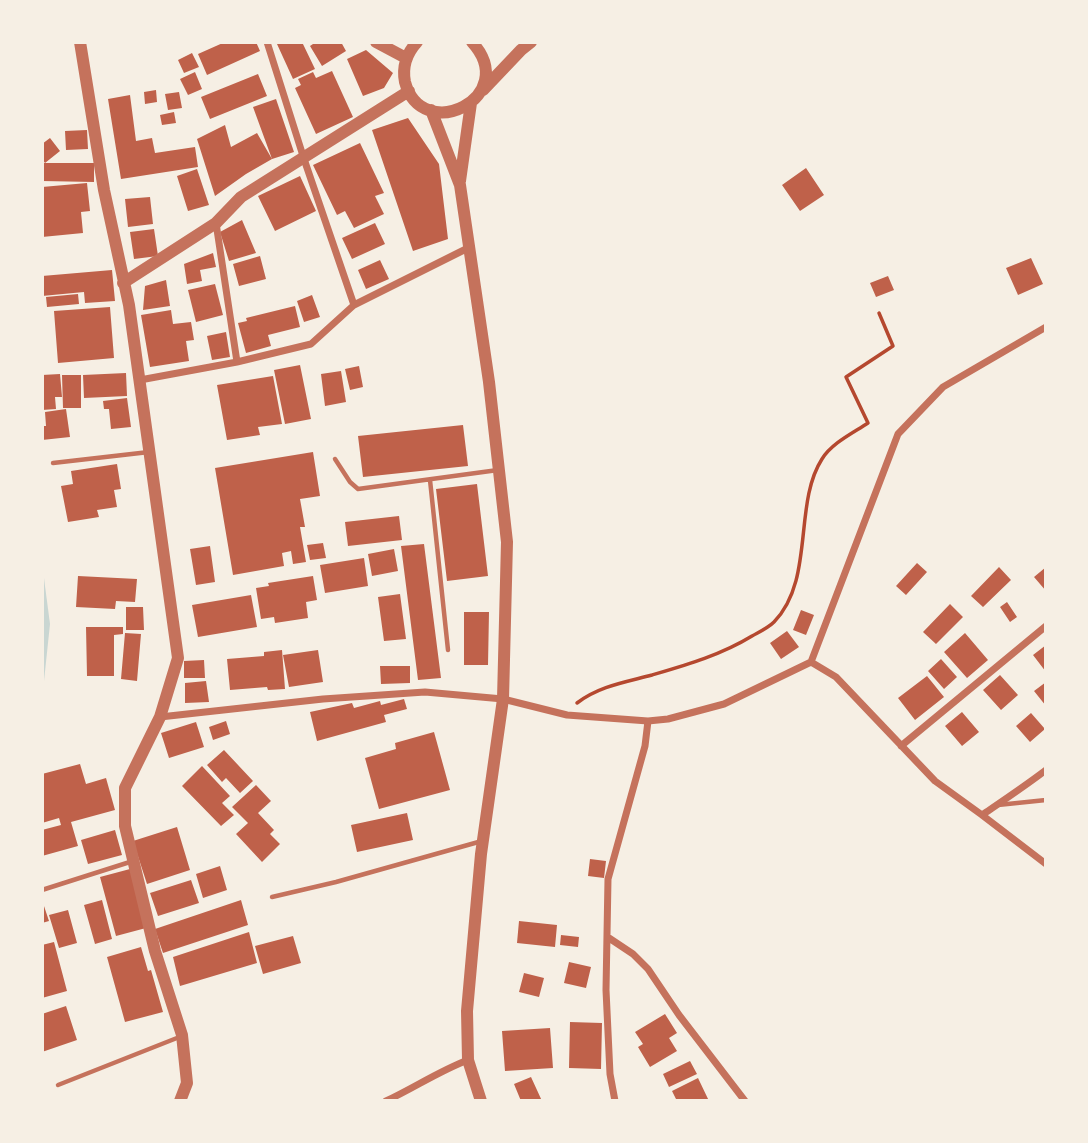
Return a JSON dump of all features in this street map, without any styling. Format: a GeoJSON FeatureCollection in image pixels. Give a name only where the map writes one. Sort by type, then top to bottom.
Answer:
{"type":"FeatureCollection","features":[{"type":"Feature","properties":{"kind":"street"},"geometry":{"type":"LineString","coordinates":[[80,42],[104,191],[129,305],[178,658],[160,717],[125,788],[125,826],[155,951],[183,1035],[187,1083],[180,1101]]}},
{"type":"Feature","properties":{"kind":"street"},"geometry":{"type":"LineString","coordinates":[[267,42],[354,305]]}},
{"type":"Feature","properties":{"kind":"street"},"geometry":{"type":"LineString","coordinates":[[376,42],[406,58]]}},
{"type":"Feature","properties":{"kind":"street"},"geometry":{"type":"LineString","coordinates":[[417,42],[406,58],[405,80],[409,91],[415,99],[431,110],[452,112],[471,103],[531,42]]}},
{"type":"Feature","properties":{"kind":"street"},"geometry":{"type":"LineString","coordinates":[[472,42],[482,54],[486,67],[480,93]]}},
{"type":"Feature","properties":{"kind":"street"},"geometry":{"type":"LineString","coordinates":[[123,283],[216,223],[241,197],[409,91]]}},
{"type":"Feature","properties":{"kind":"street"},"geometry":{"type":"LineString","coordinates":[[460,185],[471,103]]}},
{"type":"Feature","properties":{"kind":"street"},"geometry":{"type":"LineString","coordinates":[[431,110],[460,185],[489,382],[507,542],[503,699],[483,841],[467,1011],[468,1060],[481,1101]]}},
{"type":"Feature","properties":{"kind":"street"},"geometry":{"type":"LineString","coordinates":[[216,223],[237,362]]}},
{"type":"Feature","properties":{"kind":"street"},"geometry":{"type":"LineString","coordinates":[[139,380],[237,362],[311,344],[354,305],[468,248]]}},
{"type":"Feature","properties":{"kind":"street"},"geometry":{"type":"LineString","coordinates":[[160,717],[323,699],[425,692],[503,699],[567,715],[648,721],[668,719],[724,704],[811,662],[898,434],[943,387],[1046,327]]}},
{"type":"Feature","properties":{"kind":"street"},"geometry":{"type":"LineString","coordinates":[[901,746],[1046,626]]}},
{"type":"Feature","properties":{"kind":"street"},"geometry":{"type":"LineString","coordinates":[[811,662],[836,677],[936,780],[1046,864]]}},
{"type":"Feature","properties":{"kind":"street"},"geometry":{"type":"LineString","coordinates":[[615,1101],[610,1074],[606,990],[608,879],[646,739],[648,721]]}},
{"type":"Feature","properties":{"kind":"street"},"geometry":{"type":"LineString","coordinates":[[982,815],[1046,770]]}},
{"type":"Feature","properties":{"kind":"street"},"geometry":{"type":"LineString","coordinates":[[608,939],[633,954],[648,969],[679,1015],[745,1101]]}},
{"type":"Feature","properties":{"kind":"street"},"geometry":{"type":"LineString","coordinates":[[386,1101],[417,1087],[442,1070],[468,1060]]}},
{"type":"Feature","properties":{"kind":"lane"},"geometry":{"type":"LineString","coordinates":[[53,463],[150,452]]}},
{"type":"Feature","properties":{"kind":"lane"},"geometry":{"type":"LineString","coordinates":[[335,459],[358,489],[499,470]]}},
{"type":"Feature","properties":{"kind":"lane"},"geometry":{"type":"LineString","coordinates":[[430,480],[448,650]]}},
{"type":"Feature","properties":{"kind":"lane"},"geometry":{"type":"LineString","coordinates":[[994,805],[1046,800]]}},
{"type":"Feature","properties":{"kind":"lane"},"geometry":{"type":"LineString","coordinates":[[272,897],[337,882],[483,841]]}},
{"type":"Feature","properties":{"kind":"lane"},"geometry":{"type":"LineString","coordinates":[[42,890],[134,861]]}},
{"type":"Feature","properties":{"kind":"lane"},"geometry":{"type":"LineString","coordinates":[[58,1085],[183,1035]]}},
{"type":"Feature","properties":{"kind":"path"},"geometry":{"type":"LineString","coordinates":[[567,715],[578,702],[590,694],[713,655],[773,624],[790,599],[797,577],[813,478],[822,458],[834,446],[868,423],[846,377],[894,346],[879,313]]}},
{"type":"Feature","properties":{"kind":"shaded area"},"geometry":{"type":"Polygon","coordinates":[[[42,563],[50,624],[42,700],[42,563]]]}},
{"type":"Feature","properties":{"kind":"building"},"geometry":{"type":"Polygon","coordinates":[[[225,42],[256,42],[260,51],[207,75],[198,54],[225,42]]]}},
{"type":"Feature","properties":{"kind":"building"},"geometry":{"type":"Polygon","coordinates":[[[302,42],[315,69],[293,79],[277,44],[302,42]]]}},
{"type":"Feature","properties":{"kind":"building"},"geometry":{"type":"Polygon","coordinates":[[[316,42],[341,42],[346,51],[322,66],[310,46],[316,42]]]}},
{"type":"Feature","properties":{"kind":"building"},"geometry":{"type":"Polygon","coordinates":[[[366,50],[393,73],[384,88],[363,96],[347,59],[366,50]]]}},
{"type":"Feature","properties":{"kind":"building"},"geometry":{"type":"Polygon","coordinates":[[[192,53],[199,67],[184,73],[178,60],[192,53]]]}},
{"type":"Feature","properties":{"kind":"building"},"geometry":{"type":"Polygon","coordinates":[[[332,71],[353,117],[316,134],[295,88],[301,85],[298,79],[313,72],[316,78],[332,71]]]}},
{"type":"Feature","properties":{"kind":"building"},"geometry":{"type":"Polygon","coordinates":[[[195,72],[202,89],[188,95],[180,79],[195,72]]]}},
{"type":"Feature","properties":{"kind":"building"},"geometry":{"type":"Polygon","coordinates":[[[258,74],[267,96],[210,119],[201,97],[258,74]]]}},
{"type":"Feature","properties":{"kind":"building"},"geometry":{"type":"Polygon","coordinates":[[[156,90],[157,102],[145,104],[144,92],[156,90]]]}},
{"type":"Feature","properties":{"kind":"building"},"geometry":{"type":"Polygon","coordinates":[[[179,92],[182,108],[168,110],[165,94],[179,92]]]}},
{"type":"Feature","properties":{"kind":"building"},"geometry":{"type":"Polygon","coordinates":[[[130,95],[136,141],[152,138],[155,153],[195,147],[198,167],[121,179],[108,99],[130,95]]]}},
{"type":"Feature","properties":{"kind":"building"},"geometry":{"type":"Polygon","coordinates":[[[276,99],[294,152],[272,159],[253,107],[276,99]]]}},
{"type":"Feature","properties":{"kind":"building"},"geometry":{"type":"Polygon","coordinates":[[[174,112],[176,123],[162,125],[160,115],[174,112]]]}},
{"type":"Feature","properties":{"kind":"building"},"geometry":{"type":"Polygon","coordinates":[[[408,118],[439,164],[448,239],[413,251],[372,130],[408,118]]]}},
{"type":"Feature","properties":{"kind":"building"},"geometry":{"type":"Polygon","coordinates":[[[225,125],[231,147],[257,133],[272,159],[215,196],[197,139],[225,125]]]}},
{"type":"Feature","properties":{"kind":"building"},"geometry":{"type":"Polygon","coordinates":[[[87,130],[88,149],[66,150],[65,131],[87,130]]]}},
{"type":"Feature","properties":{"kind":"building"},"geometry":{"type":"Polygon","coordinates":[[[50,138],[60,151],[45,163],[42,159],[42,144],[50,138]]]}},
{"type":"Feature","properties":{"kind":"building"},"geometry":{"type":"Polygon","coordinates":[[[360,143],[384,193],[375,196],[384,214],[354,228],[345,211],[337,215],[313,165],[360,143]]]}},
{"type":"Feature","properties":{"kind":"building"},"geometry":{"type":"Polygon","coordinates":[[[42,163],[94,163],[94,182],[42,181],[42,163]]]}},
{"type":"Feature","properties":{"kind":"building"},"geometry":{"type":"Polygon","coordinates":[[[806,168],[824,195],[800,211],[782,185],[806,168]]]}},
{"type":"Feature","properties":{"kind":"building"},"geometry":{"type":"Polygon","coordinates":[[[197,169],[209,205],[188,211],[177,176],[197,169]]]}},
{"type":"Feature","properties":{"kind":"building"},"geometry":{"type":"Polygon","coordinates":[[[300,176],[316,211],[275,231],[258,196],[300,176]]]}},
{"type":"Feature","properties":{"kind":"building"},"geometry":{"type":"Polygon","coordinates":[[[87,183],[90,211],[81,212],[83,233],[42,237],[42,187],[87,183]]]}},
{"type":"Feature","properties":{"kind":"building"},"geometry":{"type":"Polygon","coordinates":[[[150,197],[153,224],[128,227],[125,199],[150,197]]]}},
{"type":"Feature","properties":{"kind":"building"},"geometry":{"type":"Polygon","coordinates":[[[242,220],[256,253],[229,261],[220,232],[242,220]]]}},
{"type":"Feature","properties":{"kind":"building"},"geometry":{"type":"Polygon","coordinates":[[[375,223],[385,244],[352,259],[342,238],[375,223]]]}},
{"type":"Feature","properties":{"kind":"building"},"geometry":{"type":"Polygon","coordinates":[[[154,229],[158,256],[134,259],[130,232],[154,229]]]}},
{"type":"Feature","properties":{"kind":"building"},"geometry":{"type":"Polygon","coordinates":[[[213,253],[216,267],[200,270],[202,281],[187,284],[184,264],[213,253]]]}},
{"type":"Feature","properties":{"kind":"building"},"geometry":{"type":"Polygon","coordinates":[[[260,256],[266,279],[239,286],[233,264],[260,256]]]}},
{"type":"Feature","properties":{"kind":"building"},"geometry":{"type":"Polygon","coordinates":[[[1031,258],[1043,284],[1018,295],[1006,268],[1031,258]]]}},
{"type":"Feature","properties":{"kind":"building"},"geometry":{"type":"Polygon","coordinates":[[[380,260],[389,279],[366,289],[358,270],[380,260]]]}},
{"type":"Feature","properties":{"kind":"building"},"geometry":{"type":"Polygon","coordinates":[[[112,270],[115,301],[85,303],[84,292],[42,296],[42,276],[112,270]]]}},
{"type":"Feature","properties":{"kind":"building"},"geometry":{"type":"Polygon","coordinates":[[[888,276],[894,290],[876,297],[870,283],[888,276]]]}},
{"type":"Feature","properties":{"kind":"building"},"geometry":{"type":"Polygon","coordinates":[[[166,280],[170,306],[143,310],[145,286],[166,280]]]}},
{"type":"Feature","properties":{"kind":"building"},"geometry":{"type":"Polygon","coordinates":[[[215,284],[223,315],[196,322],[188,290],[215,284]]]}},
{"type":"Feature","properties":{"kind":"building"},"geometry":{"type":"Polygon","coordinates":[[[78,294],[79,304],[47,307],[46,297],[78,294]]]}},
{"type":"Feature","properties":{"kind":"building"},"geometry":{"type":"Polygon","coordinates":[[[312,295],[320,317],[304,322],[297,301],[312,295]]]}},
{"type":"Feature","properties":{"kind":"building"},"geometry":{"type":"Polygon","coordinates":[[[295,306],[300,327],[268,335],[271,346],[246,353],[238,323],[247,321],[246,318],[295,306]]]}},
{"type":"Feature","properties":{"kind":"building"},"geometry":{"type":"Polygon","coordinates":[[[110,307],[114,358],[58,363],[54,311],[110,307]]]}},
{"type":"Feature","properties":{"kind":"building"},"geometry":{"type":"Polygon","coordinates":[[[171,310],[173,324],[191,322],[194,340],[186,341],[189,361],[150,367],[141,315],[171,310]]]}},
{"type":"Feature","properties":{"kind":"building"},"geometry":{"type":"Polygon","coordinates":[[[226,332],[230,357],[212,360],[207,336],[226,332]]]}},
{"type":"Feature","properties":{"kind":"building"},"geometry":{"type":"Polygon","coordinates":[[[300,365],[311,419],[285,424],[274,370],[300,365]]]}},
{"type":"Feature","properties":{"kind":"building"},"geometry":{"type":"Polygon","coordinates":[[[359,366],[363,387],[350,390],[345,369],[359,366]]]}},
{"type":"Feature","properties":{"kind":"building"},"geometry":{"type":"Polygon","coordinates":[[[341,371],[346,402],[325,406],[321,374],[341,371]]]}},
{"type":"Feature","properties":{"kind":"building"},"geometry":{"type":"Polygon","coordinates":[[[126,373],[127,396],[84,398],[83,375],[126,373]]]}},
{"type":"Feature","properties":{"kind":"building"},"geometry":{"type":"Polygon","coordinates":[[[60,374],[62,397],[55,397],[56,409],[42,410],[42,375],[60,374]]]}},
{"type":"Feature","properties":{"kind":"building"},"geometry":{"type":"Polygon","coordinates":[[[62,375],[81,375],[81,408],[63,408],[62,375]]]}},
{"type":"Feature","properties":{"kind":"building"},"geometry":{"type":"Polygon","coordinates":[[[273,376],[282,424],[258,427],[260,435],[227,440],[217,385],[273,376]]]}},
{"type":"Feature","properties":{"kind":"building"},"geometry":{"type":"Polygon","coordinates":[[[127,398],[131,427],[111,429],[109,409],[104,409],[103,401],[127,398]]]}},
{"type":"Feature","properties":{"kind":"building"},"geometry":{"type":"Polygon","coordinates":[[[66,409],[70,437],[42,440],[42,426],[46,426],[45,412],[66,409]]]}},
{"type":"Feature","properties":{"kind":"building"},"geometry":{"type":"Polygon","coordinates":[[[463,425],[468,466],[363,477],[358,436],[463,425]]]}},
{"type":"Feature","properties":{"kind":"building"},"geometry":{"type":"Polygon","coordinates":[[[313,452],[320,496],[300,499],[305,527],[300,527],[306,562],[293,564],[291,551],[282,553],[284,566],[233,575],[215,468],[313,452]]]}},
{"type":"Feature","properties":{"kind":"building"},"geometry":{"type":"Polygon","coordinates":[[[117,464],[121,489],[114,490],[117,507],[97,510],[99,517],[68,522],[61,486],[73,484],[71,471],[117,464]]]}},
{"type":"Feature","properties":{"kind":"building"},"geometry":{"type":"Polygon","coordinates":[[[477,484],[488,576],[447,581],[436,489],[477,484]]]}},
{"type":"Feature","properties":{"kind":"building"},"geometry":{"type":"Polygon","coordinates":[[[399,516],[402,540],[348,546],[345,522],[399,516]]]}},
{"type":"Feature","properties":{"kind":"building"},"geometry":{"type":"Polygon","coordinates":[[[323,543],[326,558],[310,560],[307,545],[323,543]]]}},
{"type":"Feature","properties":{"kind":"building"},"geometry":{"type":"Polygon","coordinates":[[[424,544],[441,678],[418,680],[401,546],[424,544]]]}},
{"type":"Feature","properties":{"kind":"building"},"geometry":{"type":"Polygon","coordinates":[[[210,546],[215,582],[196,585],[190,549],[210,546]]]}},
{"type":"Feature","properties":{"kind":"building"},"geometry":{"type":"Polygon","coordinates":[[[394,549],[398,571],[372,576],[368,554],[394,549]]]}},
{"type":"Feature","properties":{"kind":"building"},"geometry":{"type":"Polygon","coordinates":[[[364,558],[368,586],[325,593],[320,565],[364,558]]]}},
{"type":"Feature","properties":{"kind":"building"},"geometry":{"type":"Polygon","coordinates":[[[917,563],[927,572],[906,595],[896,586],[917,563]]]}},
{"type":"Feature","properties":{"kind":"building"},"geometry":{"type":"Polygon","coordinates":[[[999,567],[1011,580],[983,607],[971,596],[999,567]]]}},
{"type":"Feature","properties":{"kind":"building"},"geometry":{"type":"Polygon","coordinates":[[[1046,567],[1046,591],[1034,577],[1046,567]]]}},
{"type":"Feature","properties":{"kind":"building"},"geometry":{"type":"Polygon","coordinates":[[[78,576],[137,579],[135,602],[116,601],[115,609],[76,607],[78,576]]]}},
{"type":"Feature","properties":{"kind":"building"},"geometry":{"type":"Polygon","coordinates":[[[313,576],[317,600],[306,602],[308,618],[275,623],[274,617],[261,619],[256,588],[269,586],[268,583],[313,576]]]}},
{"type":"Feature","properties":{"kind":"building"},"geometry":{"type":"Polygon","coordinates":[[[400,594],[406,639],[384,641],[378,597],[400,594]]]}},
{"type":"Feature","properties":{"kind":"building"},"geometry":{"type":"Polygon","coordinates":[[[251,595],[257,627],[198,637],[192,605],[251,595]]]}},
{"type":"Feature","properties":{"kind":"building"},"geometry":{"type":"Polygon","coordinates":[[[1007,602],[1017,617],[1010,622],[1000,607],[1007,602]]]}},
{"type":"Feature","properties":{"kind":"building"},"geometry":{"type":"Polygon","coordinates":[[[950,604],[963,617],[936,644],[923,632],[950,604]]]}},
{"type":"Feature","properties":{"kind":"building"},"geometry":{"type":"Polygon","coordinates":[[[126,607],[143,607],[144,630],[126,630],[126,607]]]}},
{"type":"Feature","properties":{"kind":"building"},"geometry":{"type":"Polygon","coordinates":[[[801,610],[814,615],[806,635],[793,630],[801,610]]]}},
{"type":"Feature","properties":{"kind":"building"},"geometry":{"type":"Polygon","coordinates":[[[464,612],[489,612],[488,665],[464,665],[464,612]]]}},
{"type":"Feature","properties":{"kind":"building"},"geometry":{"type":"Polygon","coordinates":[[[86,627],[123,627],[123,634],[114,635],[114,676],[87,676],[86,627]]]}},
{"type":"Feature","properties":{"kind":"building"},"geometry":{"type":"Polygon","coordinates":[[[787,631],[799,647],[781,659],[770,643],[787,631]]]}},
{"type":"Feature","properties":{"kind":"building"},"geometry":{"type":"Polygon","coordinates":[[[125,633],[141,634],[137,681],[121,679],[125,633]]]}},
{"type":"Feature","properties":{"kind":"building"},"geometry":{"type":"Polygon","coordinates":[[[965,633],[988,660],[967,678],[944,652],[965,633]]]}},
{"type":"Feature","properties":{"kind":"building"},"geometry":{"type":"Polygon","coordinates":[[[1046,645],[1046,672],[1033,655],[1046,645]]]}},
{"type":"Feature","properties":{"kind":"building"},"geometry":{"type":"Polygon","coordinates":[[[282,650],[285,689],[268,690],[267,687],[230,690],[227,659],[264,656],[264,652],[282,650]]]}},
{"type":"Feature","properties":{"kind":"building"},"geometry":{"type":"Polygon","coordinates":[[[318,650],[323,682],[289,687],[283,655],[318,650]]]}},
{"type":"Feature","properties":{"kind":"building"},"geometry":{"type":"Polygon","coordinates":[[[941,659],[957,677],[944,689],[928,671],[941,659]]]}},
{"type":"Feature","properties":{"kind":"building"},"geometry":{"type":"Polygon","coordinates":[[[204,660],[205,678],[184,678],[184,661],[204,660]]]}},
{"type":"Feature","properties":{"kind":"building"},"geometry":{"type":"Polygon","coordinates":[[[380,666],[410,666],[410,683],[381,684],[380,666]]]}},
{"type":"Feature","properties":{"kind":"building"},"geometry":{"type":"Polygon","coordinates":[[[1000,675],[1018,695],[1001,710],[983,690],[1000,675]]]}},
{"type":"Feature","properties":{"kind":"building"},"geometry":{"type":"Polygon","coordinates":[[[927,676],[944,697],[915,720],[898,698],[927,676]]]}},
{"type":"Feature","properties":{"kind":"building"},"geometry":{"type":"Polygon","coordinates":[[[206,681],[209,702],[185,703],[185,683],[206,681]]]}},
{"type":"Feature","properties":{"kind":"building"},"geometry":{"type":"Polygon","coordinates":[[[1046,682],[1046,706],[1034,691],[1046,682]]]}},
{"type":"Feature","properties":{"kind":"building"},"geometry":{"type":"Polygon","coordinates":[[[404,699],[407,709],[384,715],[386,722],[317,741],[310,712],[352,703],[354,708],[380,701],[381,705],[404,699]]]}},
{"type":"Feature","properties":{"kind":"building"},"geometry":{"type":"Polygon","coordinates":[[[962,712],[979,732],[962,746],[945,726],[962,712]]]}},
{"type":"Feature","properties":{"kind":"building"},"geometry":{"type":"Polygon","coordinates":[[[1031,713],[1045,729],[1030,742],[1016,726],[1031,713]]]}},
{"type":"Feature","properties":{"kind":"building"},"geometry":{"type":"Polygon","coordinates":[[[226,721],[230,734],[213,740],[209,727],[226,721]]]}},
{"type":"Feature","properties":{"kind":"building"},"geometry":{"type":"Polygon","coordinates":[[[196,722],[204,747],[169,758],[161,733],[196,722]]]}},
{"type":"Feature","properties":{"kind":"building"},"geometry":{"type":"Polygon","coordinates":[[[434,732],[450,790],[379,809],[365,758],[396,749],[395,743],[434,732]]]}},
{"type":"Feature","properties":{"kind":"building"},"geometry":{"type":"Polygon","coordinates":[[[224,750],[253,781],[240,793],[226,778],[222,782],[207,765],[224,750]]]}},
{"type":"Feature","properties":{"kind":"building"},"geometry":{"type":"Polygon","coordinates":[[[80,764],[86,784],[106,778],[115,810],[71,822],[78,846],[42,856],[42,830],[61,825],[59,818],[42,823],[42,774],[80,764]]]}},
{"type":"Feature","properties":{"kind":"building"},"geometry":{"type":"Polygon","coordinates":[[[202,766],[230,796],[222,803],[234,815],[221,826],[182,786],[202,766]]]}},
{"type":"Feature","properties":{"kind":"building"},"geometry":{"type":"Polygon","coordinates":[[[256,785],[271,801],[258,813],[274,830],[270,834],[280,844],[262,862],[236,834],[248,823],[232,807],[256,785]]]}},
{"type":"Feature","properties":{"kind":"building"},"geometry":{"type":"Polygon","coordinates":[[[407,813],[413,840],[357,852],[351,825],[407,813]]]}},
{"type":"Feature","properties":{"kind":"building"},"geometry":{"type":"Polygon","coordinates":[[[177,827],[190,870],[147,884],[133,841],[177,827]]]}},
{"type":"Feature","properties":{"kind":"building"},"geometry":{"type":"Polygon","coordinates":[[[115,830],[122,855],[88,864],[81,840],[115,830]]]}},
{"type":"Feature","properties":{"kind":"building"},"geometry":{"type":"Polygon","coordinates":[[[590,859],[606,861],[604,878],[588,876],[590,859]]]}},
{"type":"Feature","properties":{"kind":"building"},"geometry":{"type":"Polygon","coordinates":[[[220,866],[227,890],[203,898],[196,874],[220,866]]]}},
{"type":"Feature","properties":{"kind":"building"},"geometry":{"type":"Polygon","coordinates":[[[130,869],[146,928],[116,936],[100,877],[130,869]]]}},
{"type":"Feature","properties":{"kind":"building"},"geometry":{"type":"Polygon","coordinates":[[[191,880],[199,903],[158,916],[150,893],[191,880]]]}},
{"type":"Feature","properties":{"kind":"building"},"geometry":{"type":"Polygon","coordinates":[[[42,900],[49,921],[42,923],[42,900]]]}},
{"type":"Feature","properties":{"kind":"building"},"geometry":{"type":"Polygon","coordinates":[[[102,900],[112,939],[95,944],[84,905],[102,900]]]}},
{"type":"Feature","properties":{"kind":"building"},"geometry":{"type":"Polygon","coordinates":[[[241,900],[248,925],[163,953],[155,929],[241,900]]]}},
{"type":"Feature","properties":{"kind":"building"},"geometry":{"type":"Polygon","coordinates":[[[68,910],[77,943],[59,948],[49,915],[68,910]]]}},
{"type":"Feature","properties":{"kind":"building"},"geometry":{"type":"Polygon","coordinates":[[[519,921],[557,925],[555,947],[517,943],[519,921]]]}},
{"type":"Feature","properties":{"kind":"building"},"geometry":{"type":"Polygon","coordinates":[[[249,932],[257,963],[180,986],[173,957],[249,932]]]}},
{"type":"Feature","properties":{"kind":"building"},"geometry":{"type":"Polygon","coordinates":[[[561,935],[579,937],[578,947],[560,945],[561,935]]]}},
{"type":"Feature","properties":{"kind":"building"},"geometry":{"type":"Polygon","coordinates":[[[293,936],[301,963],[263,974],[255,946],[293,936]]]}},
{"type":"Feature","properties":{"kind":"building"},"geometry":{"type":"Polygon","coordinates":[[[54,942],[67,991],[42,998],[42,945],[54,942]]]}},
{"type":"Feature","properties":{"kind":"building"},"geometry":{"type":"Polygon","coordinates":[[[141,947],[163,1012],[125,1022],[107,957],[141,947]]]}},
{"type":"Feature","properties":{"kind":"building"},"geometry":{"type":"Polygon","coordinates":[[[569,962],[591,967],[586,988],[564,983],[569,962]]]}},
{"type":"Feature","properties":{"kind":"building"},"geometry":{"type":"Polygon","coordinates":[[[524,973],[544,978],[539,997],[519,992],[524,973]]]}},
{"type":"Feature","properties":{"kind":"building"},"geometry":{"type":"Polygon","coordinates":[[[66,1006],[77,1040],[42,1052],[42,1014],[66,1006]]]}},
{"type":"Feature","properties":{"kind":"building"},"geometry":{"type":"Polygon","coordinates":[[[665,1014],[677,1033],[669,1038],[677,1051],[650,1067],[638,1047],[643,1044],[635,1032],[665,1014]]]}},
{"type":"Feature","properties":{"kind":"building"},"geometry":{"type":"Polygon","coordinates":[[[570,1022],[602,1023],[601,1069],[569,1068],[570,1022]]]}},
{"type":"Feature","properties":{"kind":"building"},"geometry":{"type":"Polygon","coordinates":[[[550,1028],[553,1068],[505,1071],[502,1031],[550,1028]]]}},
{"type":"Feature","properties":{"kind":"building"},"geometry":{"type":"Polygon","coordinates":[[[690,1061],[697,1074],[669,1087],[663,1074],[690,1061]]]}},
{"type":"Feature","properties":{"kind":"building"},"geometry":{"type":"Polygon","coordinates":[[[531,1077],[542,1101],[521,1101],[514,1084],[531,1077]]]}},
{"type":"Feature","properties":{"kind":"building"},"geometry":{"type":"Polygon","coordinates":[[[698,1078],[709,1101],[677,1101],[672,1091],[698,1078]]]}}]}
